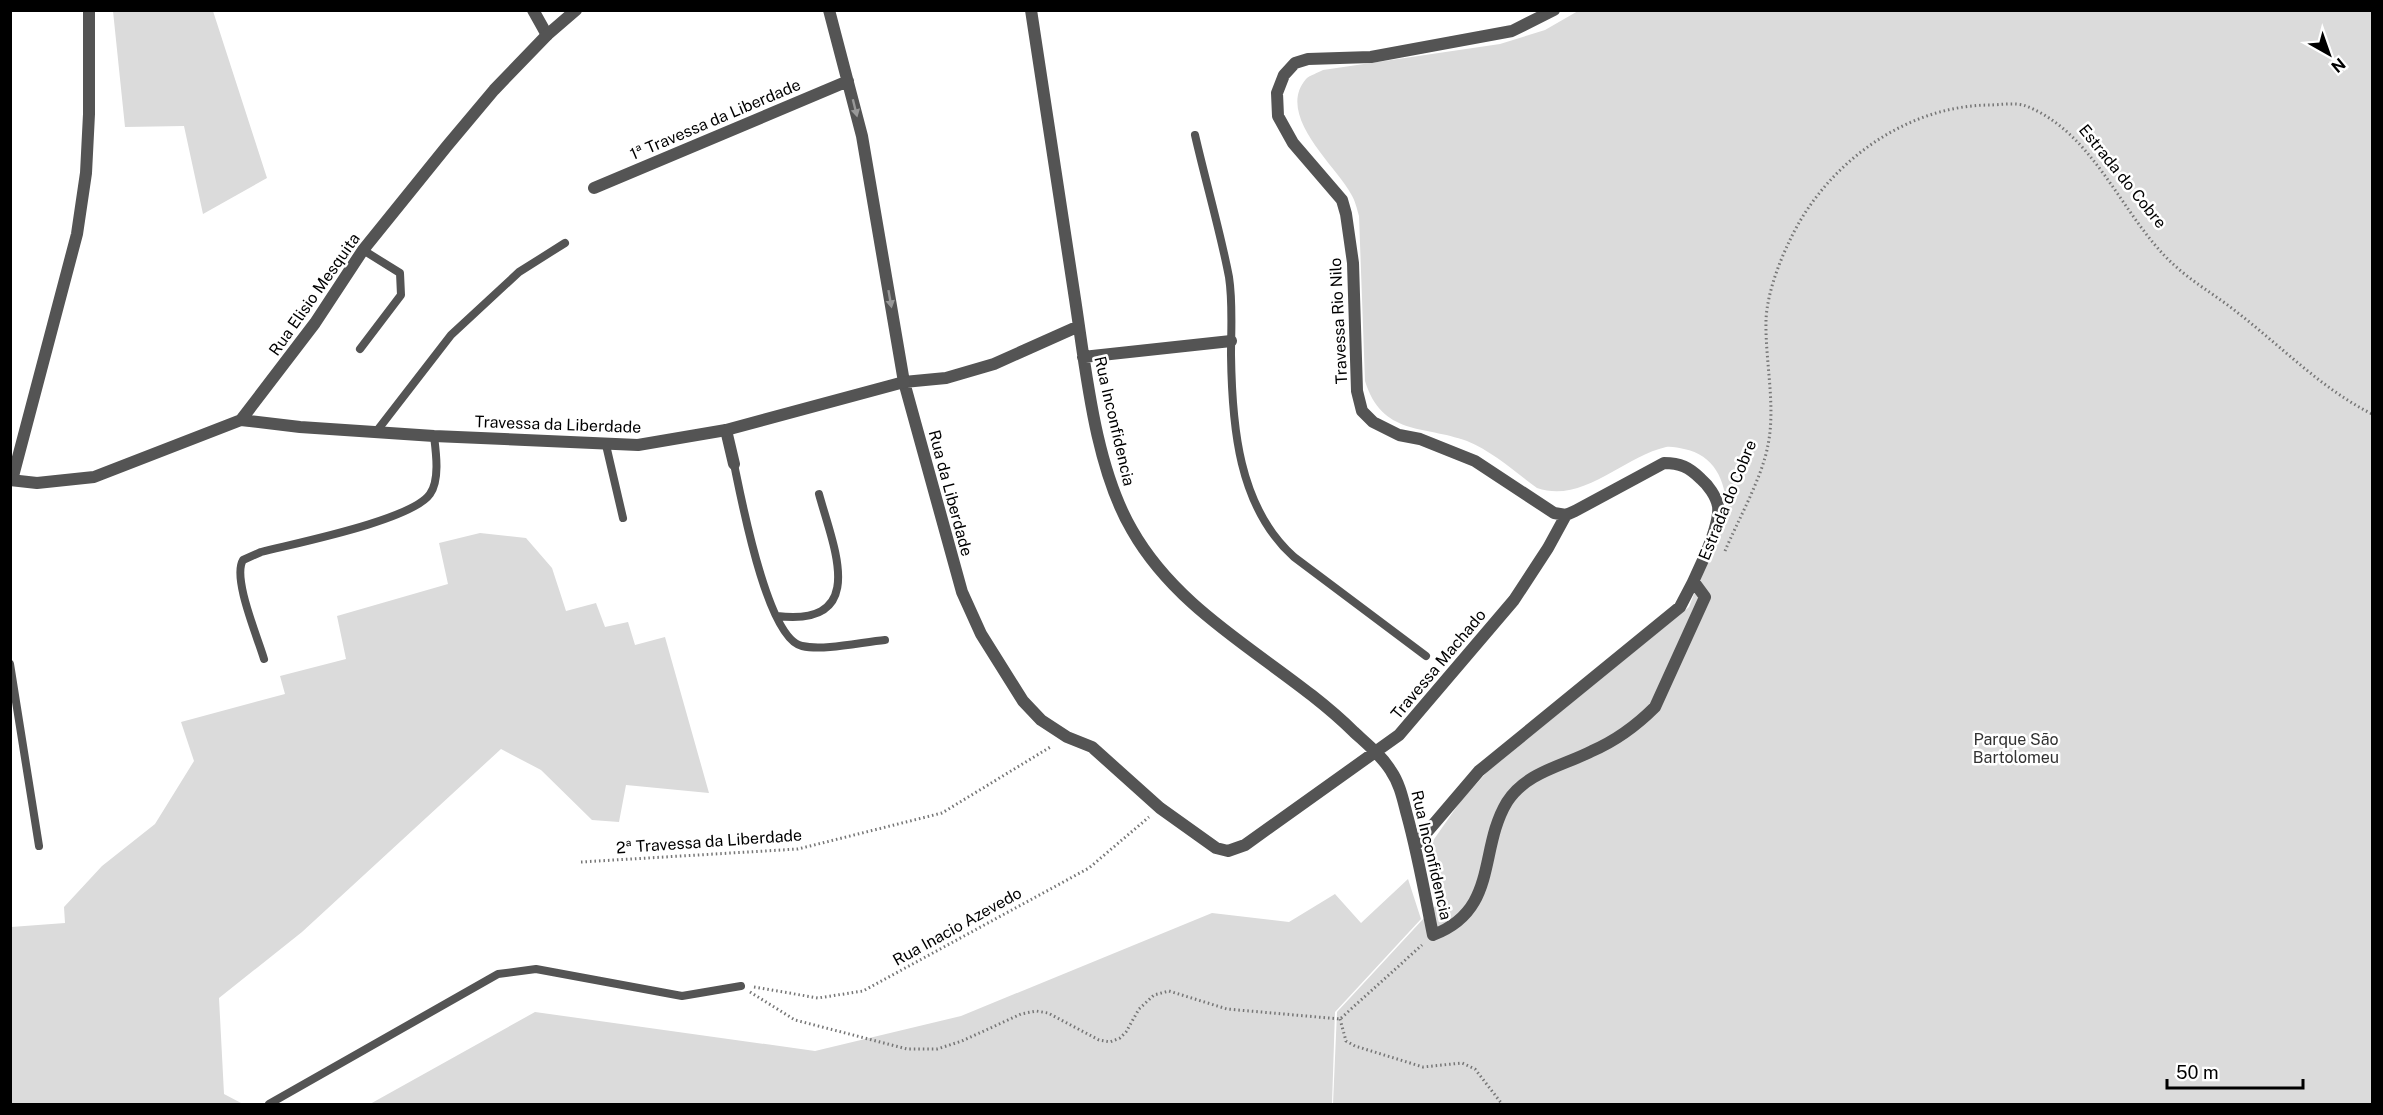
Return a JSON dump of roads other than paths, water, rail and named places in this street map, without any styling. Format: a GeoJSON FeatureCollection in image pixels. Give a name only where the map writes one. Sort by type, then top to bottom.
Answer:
{"type":"FeatureCollection","features":[{"type":"Feature","properties":{"kind":"street"},"geometry":{"type":"LineString","coordinates":[[89,10],[90,114],[86,173],[76,234],[11,480],[37,483],[94,477],[241,420]]}},
{"type":"Feature","properties":{"kind":"street"},"geometry":{"type":"LineString","coordinates":[[533,10],[547,35]]}},
{"type":"Feature","properties":{"kind":"street","name":"Rua Elisio Mesquita"},"geometry":{"type":"LineString","coordinates":[[241,420],[315,323],[363,250],[494,90],[547,35],[576,10]]}},
{"type":"Feature","properties":{"kind":"street","name":"Rua da Liberdade"},"geometry":{"type":"LineString","coordinates":[[829,10],[862,136],[904,382],[966,602],[981,634],[1023,701],[1041,720],[1066,737],[1092,747],[1160,808],[1216,848],[1228,851],[1245,846]]}},
{"type":"Feature","properties":{"kind":"street","name":"Rua Inconfidencia"},"geometry":{"type":"LineString","coordinates":[[1030,10],[1083,357],[1106,466],[1118,500],[1132,531],[1185,597],[1217,626],[1269,662],[1337,715],[1391,771],[1400,790],[1415,846],[1433,935]]}},
{"type":"Feature","properties":{"kind":"street","name":"Travessa Rio Nilo"},"geometry":{"type":"LineString","coordinates":[[1554,10],[1512,31],[1371,57],[1328,57],[1295,63],[1284,75],[1277,93],[1278,116],[1293,143],[1342,200],[1353,263],[1357,391],[1362,411],[1381,427],[1475,461],[1537,503],[1554,513],[1566,515]]}},
{"type":"Feature","properties":{"kind":"street","name":"1ª Travessa da Liberdade"},"geometry":{"type":"LineString","coordinates":[[594,188],[848,81]]}},
{"type":"Feature","properties":{"kind":"street","name":"Travessa da Liberdade"},"geometry":{"type":"LineString","coordinates":[[241,420],[434,436],[606,445],[662,442],[726,430],[904,382],[946,378],[994,364],[1079,326]]}},
{"type":"Feature","properties":{"kind":"street"},"geometry":{"type":"LineString","coordinates":[[1083,357],[1231,341]]}},
{"type":"Feature","properties":{"kind":"street"},"geometry":{"type":"LineString","coordinates":[[726,430],[734,464]]}},
{"type":"Feature","properties":{"kind":"street"},"geometry":{"type":"LineString","coordinates":[[1566,515],[1664,463],[1680,463],[1709,486],[1718,506],[1716,521],[1694,582]]}},
{"type":"Feature","properties":{"kind":"street","name":"Travessa Machado"},"geometry":{"type":"LineString","coordinates":[[1245,846],[1399,735],[1514,600],[1548,548],[1566,515]]}},
{"type":"Feature","properties":{"kind":"street","name":"Estrada do Cobre"},"geometry":{"type":"LineString","coordinates":[[1415,846],[1479,771],[1680,607],[1694,582],[1705,597],[1655,707],[1643,719],[1593,751],[1550,769],[1521,786],[1508,801],[1496,827],[1486,877],[1474,904],[1444,930],[1433,935]]}},
{"type":"Feature","properties":{"kind":"lane"},"geometry":{"type":"LineString","coordinates":[[1196,135],[1229,278],[1232,392],[1238,446],[1253,503],[1278,543],[1426,656]]}},
{"type":"Feature","properties":{"kind":"lane"},"geometry":{"type":"LineString","coordinates":[[376,432],[451,335],[519,272],[565,243]]}},
{"type":"Feature","properties":{"kind":"lane"},"geometry":{"type":"LineString","coordinates":[[360,349],[401,295],[400,273],[363,250]]}},
{"type":"Feature","properties":{"kind":"lane"},"geometry":{"type":"LineString","coordinates":[[264,658],[243,591],[239,572],[243,560],[399,515],[422,503],[431,493],[434,483],[436,455],[434,436]]}},
{"type":"Feature","properties":{"kind":"lane"},"geometry":{"type":"LineString","coordinates":[[606,445],[623,518]]}},
{"type":"Feature","properties":{"kind":"lane"},"geometry":{"type":"LineString","coordinates":[[734,464],[757,562],[777,616],[789,639],[800,646],[885,640]]}},
{"type":"Feature","properties":{"kind":"lane"},"geometry":{"type":"LineString","coordinates":[[777,616],[806,616],[822,609],[834,601],[840,588],[840,573],[819,494]]}},
{"type":"Feature","properties":{"kind":"lane"},"geometry":{"type":"LineString","coordinates":[[10,664],[39,846]]}},
{"type":"Feature","properties":{"kind":"lane"},"geometry":{"type":"LineString","coordinates":[[269,1104],[498,974],[536,969],[682,996],[741,986]]}},
{"type":"Feature","properties":{"kind":"park label","name":"Parque São Bartolomeu"},"geometry":{"type":"Point","coordinates":[2016,748]}}]}
